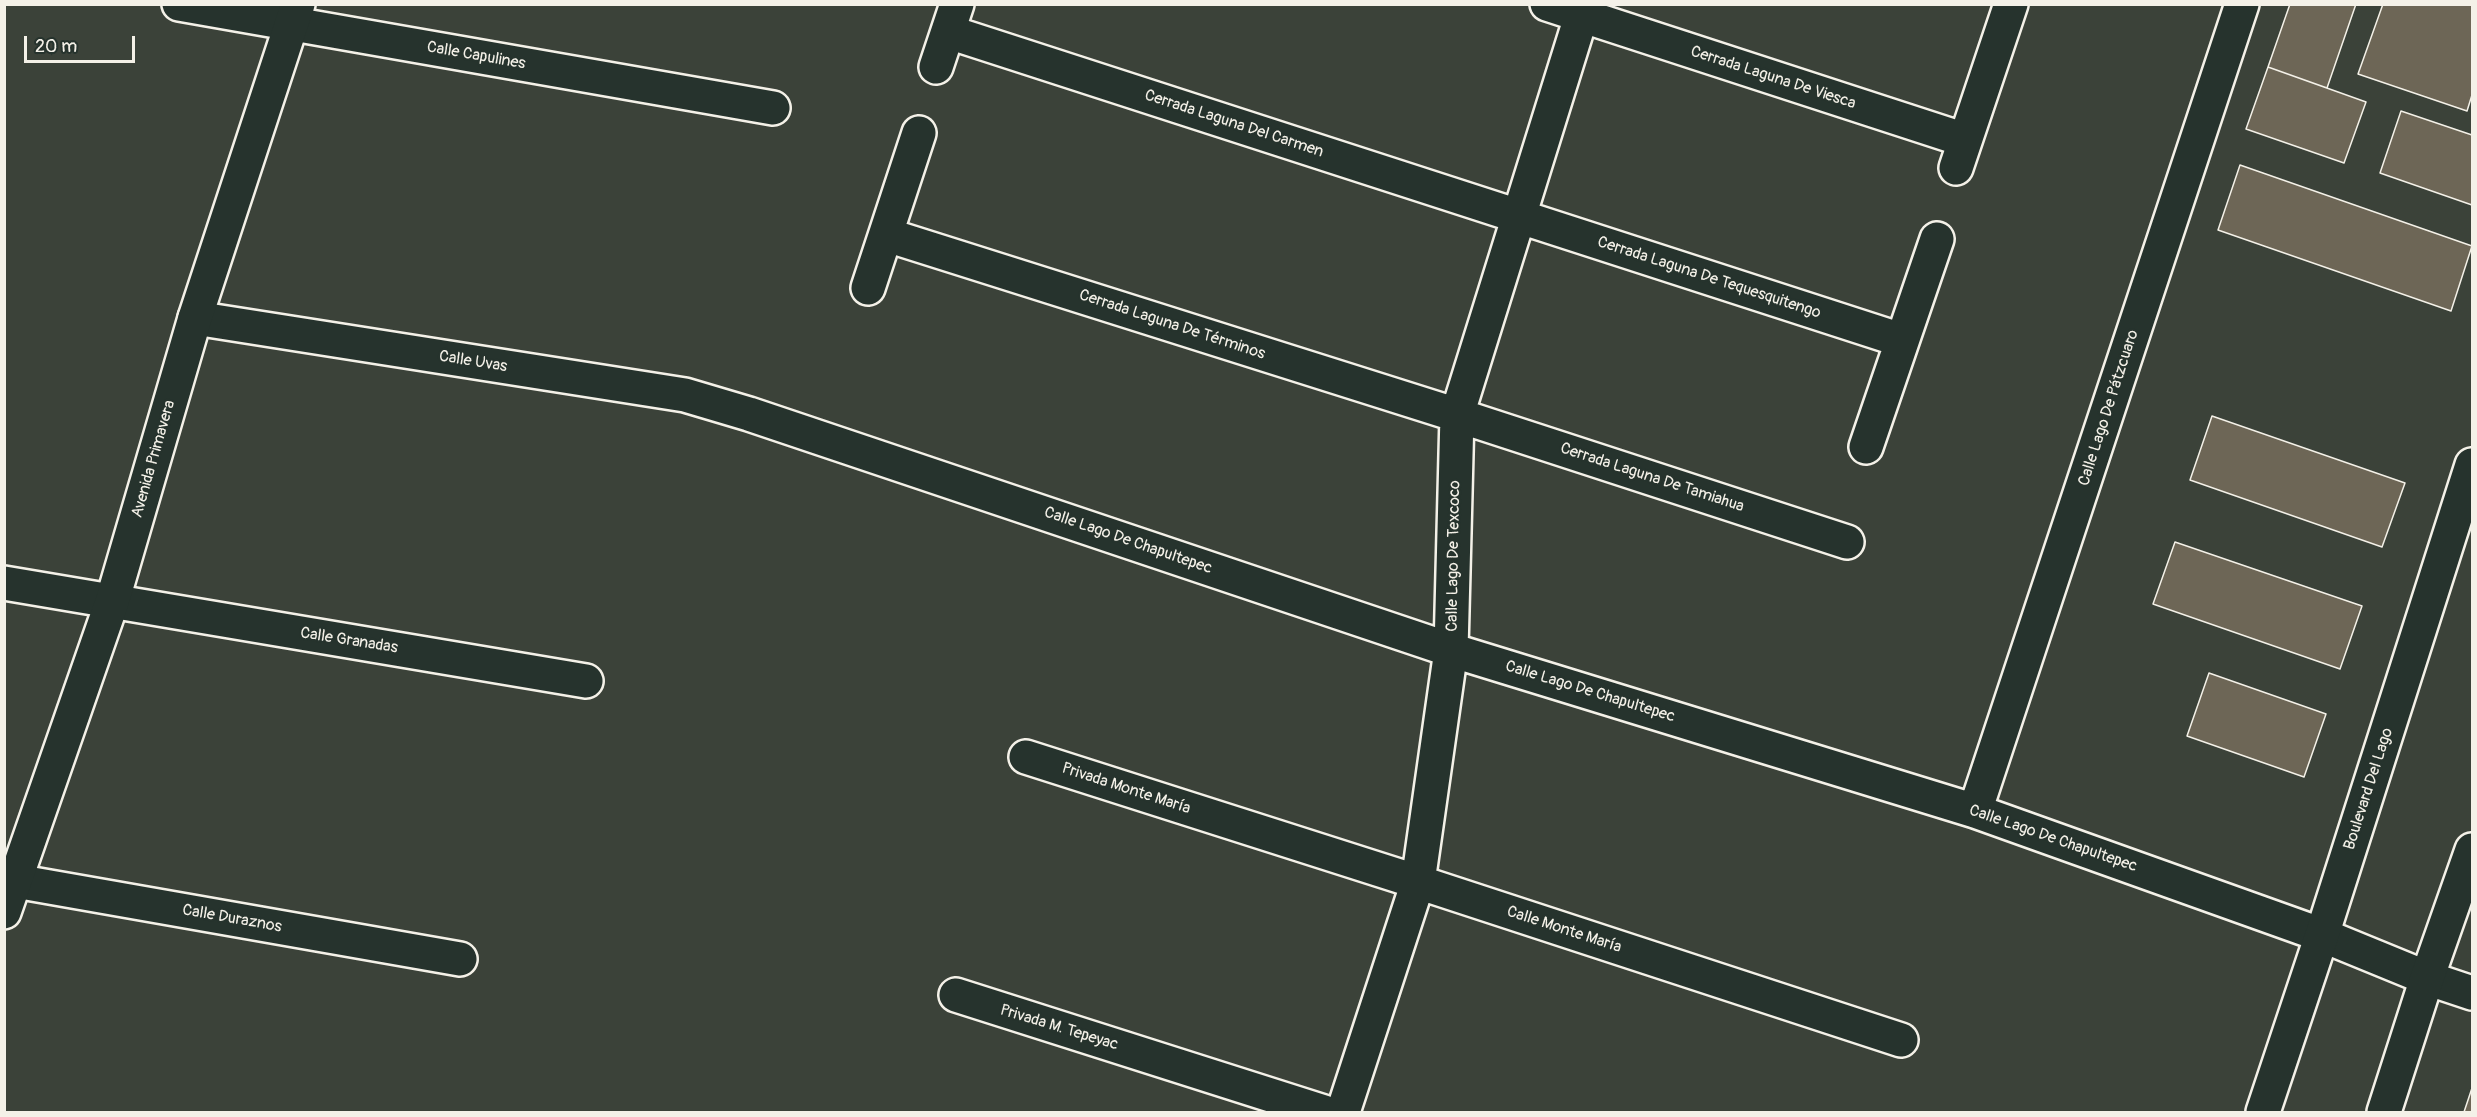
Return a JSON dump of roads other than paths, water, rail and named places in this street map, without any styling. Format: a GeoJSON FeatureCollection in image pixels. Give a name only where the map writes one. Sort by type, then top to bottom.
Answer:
{"type":"FeatureCollection","features":[{"type":"Feature","properties":{"kind":"street","name":"Calle Capulines"},"geometry":{"type":"LineString","coordinates":[[179,4],[295,14],[773,108]]}},
{"type":"Feature","properties":{"kind":"street","name":"Cerrada Laguna De Viesca"},"geometry":{"type":"LineString","coordinates":[[1547,4],[1582,10],[1960,154],[2012,4]]}},
{"type":"Feature","properties":{"kind":"street","name":"Calle Lago De Pátzcuaro"},"geometry":{"type":"LineString","coordinates":[[1975,811],[2242,4]]}},
{"type":"Feature","properties":{"kind":"street","name":"Calle Lago De Texcoco"},"geometry":{"type":"LineString","coordinates":[[1343,1113],[1418,882],[1451,650],[1457,415],[1582,10]]}},
{"type":"Feature","properties":{"kind":"street","name":"Avenida Primavera"},"geometry":{"type":"LineString","coordinates":[[4,912],[10,880],[112,602],[195,318],[295,14]]}},
{"type":"Feature","properties":{"kind":"street","name":"Cerrada Laguna Del Carmen"},"geometry":{"type":"LineString","coordinates":[[936,67],[953,18],[1518,216]]}},
{"type":"Feature","properties":{"kind":"street"},"geometry":{"type":"LineString","coordinates":[[868,288],[919,133]]}},
{"type":"Feature","properties":{"kind":"street","name":"Cerrada Laguna De Tequesquitengo"},"geometry":{"type":"LineString","coordinates":[[1518,216],[1900,340]]}},
{"type":"Feature","properties":{"kind":"street","name":"Cerrada Laguna De Términos"},"geometry":{"type":"LineString","coordinates":[[887,235],[1457,415]]}},
{"type":"Feature","properties":{"kind":"street"},"geometry":{"type":"LineString","coordinates":[[1866,447],[1900,340],[1937,239]]}},
{"type":"Feature","properties":{"kind":"street","name":"Calle Uvas"},"geometry":{"type":"LineString","coordinates":[[195,318],[685,395],[749,414]]}},
{"type":"Feature","properties":{"kind":"street","name":"Calle Lago De Chapultepec"},"geometry":{"type":"LineString","coordinates":[[749,414],[1451,650],[1975,811],[2322,935],[2427,978],[2472,993]]}},
{"type":"Feature","properties":{"kind":"street","name":"Cerrada Laguna De Tamiahua"},"geometry":{"type":"LineString","coordinates":[[1457,415],[1847,542]]}},
{"type":"Feature","properties":{"kind":"street","name":"Boulevard Del Lago"},"geometry":{"type":"LineString","coordinates":[[2263,1113],[2472,465]]}},
{"type":"Feature","properties":{"kind":"street","name":"Calle Granadas"},"geometry":{"type":"LineString","coordinates":[[4,583],[586,681]]}},
{"type":"Feature","properties":{"kind":"street","name":"Privada Monte María"},"geometry":{"type":"LineString","coordinates":[[1026,757],[1226,820]]}},
{"type":"Feature","properties":{"kind":"street","name":"Calle Monte María"},"geometry":{"type":"LineString","coordinates":[[1226,820],[1901,1040]]}},
{"type":"Feature","properties":{"kind":"street"},"geometry":{"type":"LineString","coordinates":[[2384,1113],[2427,978],[2472,850]]}},
{"type":"Feature","properties":{"kind":"street","name":"Calle Duraznos"},"geometry":{"type":"LineString","coordinates":[[10,880],[460,958]]}},
{"type":"Feature","properties":{"kind":"street","name":"Privada M. Tepeyac"},"geometry":{"type":"LineString","coordinates":[[956,995],[1324,1113]]}}]}
